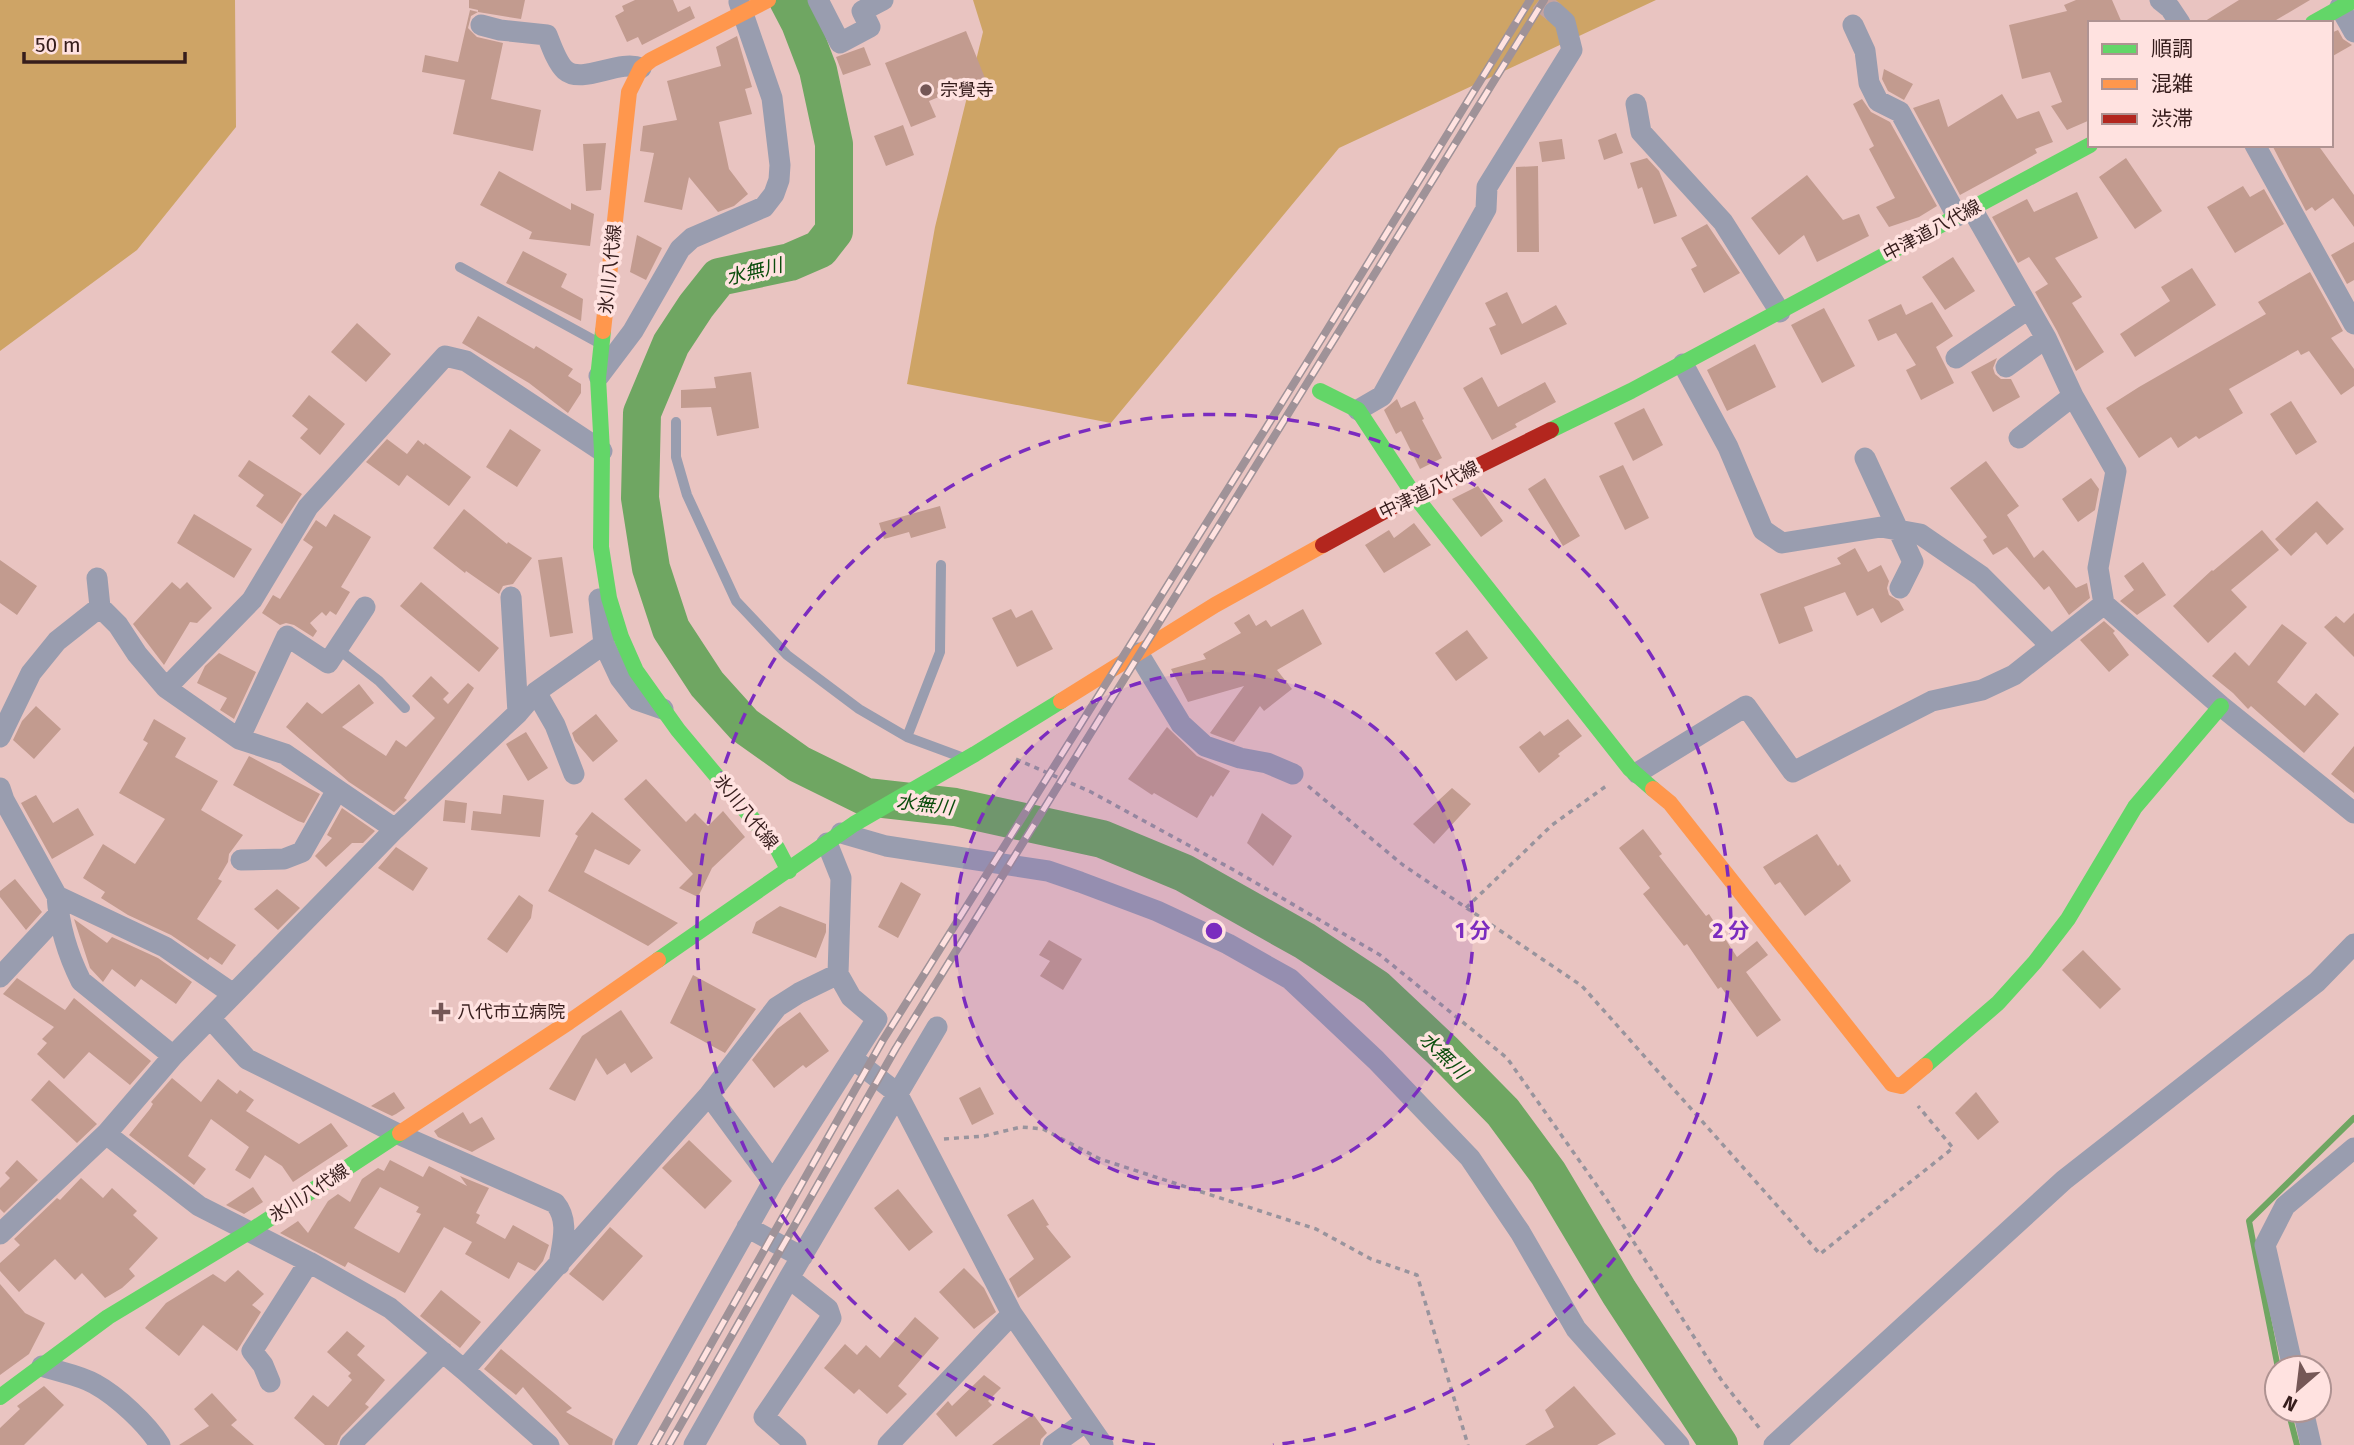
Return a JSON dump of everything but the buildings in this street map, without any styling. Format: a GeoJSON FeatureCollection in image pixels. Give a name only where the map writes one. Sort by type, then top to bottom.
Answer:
{"type":"FeatureCollection","features":[{"type":"Feature","properties":{"kind":"main road"},"geometry":{"type":"LineString","coordinates":[[641,68],[743,8],[768,0]]}},
{"type":"Feature","properties":{"kind":"main road"},"geometry":{"type":"LineString","coordinates":[[2317,21],[2347,4]]}},
{"type":"Feature","properties":{"kind":"main road","name":"氷川八代線"},"geometry":{"type":"LineString","coordinates":[[0,1397],[108,1317],[249,1232],[398,1135],[789,871],[777,848],[678,730],[636,671],[621,637],[609,598],[601,547],[602,451],[598,378],[629,92],[641,68]]}},
{"type":"Feature","properties":{"kind":"main road","name":"中津道八代線"},"geometry":{"type":"LineString","coordinates":[[789,871],[841,833],[971,757],[1216,605],[1413,495],[1425,492],[1595,409],[2088,146]]}},
{"type":"Feature","properties":{"kind":"main road"},"geometry":{"type":"LineString","coordinates":[[1321,391],[1358,410],[1413,495],[1634,771],[1670,803],[1892,1084],[1901,1086],[1997,1003],[2035,962],[2068,919],[2135,807],[2221,706]]}},
{"type":"Feature","properties":{"kind":"street"},"geometry":{"type":"LineString","coordinates":[[818,0],[840,43],[870,27],[862,11],[883,0]]}},
{"type":"Feature","properties":{"kind":"street"},"geometry":{"type":"LineString","coordinates":[[2160,0],[2170,8],[2179,21]]}},
{"type":"Feature","properties":{"kind":"street"},"geometry":{"type":"LineString","coordinates":[[2347,4],[2354,32]]}},
{"type":"Feature","properties":{"kind":"street"},"geometry":{"type":"LineString","coordinates":[[598,378],[633,331],[680,249],[692,238],[764,207],[775,194],[780,165],[772,98],[743,8]]}},
{"type":"Feature","properties":{"kind":"street"},"geometry":{"type":"LineString","coordinates":[[1358,410],[1382,396],[1486,209],[1487,187],[1572,50],[1565,22],[1554,12]]}},
{"type":"Feature","properties":{"kind":"street"},"geometry":{"type":"LineString","coordinates":[[481,24],[500,30],[547,35],[565,70],[577,76],[632,64],[641,68]]}},
{"type":"Feature","properties":{"kind":"street"},"geometry":{"type":"LineString","coordinates":[[1853,25],[1865,51],[1869,83],[1878,101],[1900,112],[2028,309],[2116,471],[2098,568],[2105,604],[2221,706],[2354,813]]}},
{"type":"Feature","properties":{"kind":"street"},"geometry":{"type":"LineString","coordinates":[[1636,104],[1642,132],[1723,222],[1780,312]]}},
{"type":"Feature","properties":{"kind":"street"},"geometry":{"type":"LineString","coordinates":[[2256,147],[2348,296],[2354,324]]}},
{"type":"Feature","properties":{"kind":"street"},"geometry":{"type":"LineString","coordinates":[[1956,358],[2028,309]]}},
{"type":"Feature","properties":{"kind":"street"},"geometry":{"type":"LineString","coordinates":[[2006,367],[2046,338]]}},
{"type":"Feature","properties":{"kind":"street"},"geometry":{"type":"LineString","coordinates":[[166,688],[252,600],[308,507],[445,356],[466,361],[602,451]]}},
{"type":"Feature","properties":{"kind":"street"},"geometry":{"type":"LineString","coordinates":[[1683,363],[1728,447],[1763,530],[1782,543],[1881,527],[1920,534],[1981,576],[2051,646]]}},
{"type":"Feature","properties":{"kind":"street"},"geometry":{"type":"LineString","coordinates":[[2019,438],[2073,396]]}},
{"type":"Feature","properties":{"kind":"street"},"geometry":{"type":"LineString","coordinates":[[1865,458],[1913,562],[1900,588]]}},
{"type":"Feature","properties":{"kind":"street"},"geometry":{"type":"LineString","coordinates":[[601,547],[598,592],[604,644],[620,678],[637,700],[663,709]]}},
{"type":"Feature","properties":{"kind":"street"},"geometry":{"type":"LineString","coordinates":[[97,579],[100,607],[118,625],[137,654],[166,688],[239,738],[285,754],[395,829]]}},
{"type":"Feature","properties":{"kind":"street"},"geometry":{"type":"LineString","coordinates":[[511,597],[517,713]]}},
{"type":"Feature","properties":{"kind":"street"},"geometry":{"type":"LineString","coordinates":[[1634,771],[1746,706],[1793,772],[1932,701],[1982,690],[2014,675],[2105,604]]}},
{"type":"Feature","properties":{"kind":"street"},"geometry":{"type":"LineString","coordinates":[[0,737],[32,673],[57,641],[100,607]]}},
{"type":"Feature","properties":{"kind":"street"},"geometry":{"type":"LineString","coordinates":[[239,738],[287,636],[328,663],[365,607]]}},
{"type":"Feature","properties":{"kind":"street"},"geometry":{"type":"LineString","coordinates":[[0,1234],[106,1135],[173,1056],[395,829],[536,692],[604,644]]}},
{"type":"Feature","properties":{"kind":"street"},"geometry":{"type":"LineString","coordinates":[[1138,653],[1181,724],[1205,746],[1240,758],[1267,763],[1293,774]]}},
{"type":"Feature","properties":{"kind":"street"},"geometry":{"type":"LineString","coordinates":[[536,692],[555,724],[574,774]]}},
{"type":"Feature","properties":{"kind":"street"},"geometry":{"type":"LineString","coordinates":[[0,788],[57,905],[74,967],[81,981],[173,1056]]}},
{"type":"Feature","properties":{"kind":"street"},"geometry":{"type":"LineString","coordinates":[[241,860],[284,859],[302,852],[337,790]]}},
{"type":"Feature","properties":{"kind":"street"},"geometry":{"type":"LineString","coordinates":[[625,1445],[773,1182],[877,1019],[851,997],[838,974],[841,833],[886,846],[1048,871],[1157,911],[1228,944],[1290,979],[1377,1060],[1470,1158],[1520,1232],[1576,1329],[1679,1445]]}},
{"type":"Feature","properties":{"kind":"street"},"geometry":{"type":"LineString","coordinates":[[57,905],[165,947],[233,994]]}},
{"type":"Feature","properties":{"kind":"street"},"geometry":{"type":"LineString","coordinates":[[0,977],[57,905]]}},
{"type":"Feature","properties":{"kind":"street"},"geometry":{"type":"LineString","coordinates":[[1769,1440],[2064,1180],[2317,982],[2354,944]]}},
{"type":"Feature","properties":{"kind":"street"},"geometry":{"type":"LineString","coordinates":[[464,1370],[709,1095],[777,1007],[838,974]]}},
{"type":"Feature","properties":{"kind":"street"},"geometry":{"type":"LineString","coordinates":[[210,1018],[247,1059],[398,1135],[555,1203],[565,1220],[559,1265]]}},
{"type":"Feature","properties":{"kind":"street"},"geometry":{"type":"LineString","coordinates":[[694,1445],[937,1027]]}},
{"type":"Feature","properties":{"kind":"street"},"geometry":{"type":"LineString","coordinates":[[852,1058],[897,1093],[1012,1314],[1103,1445]]}},
{"type":"Feature","properties":{"kind":"street"},"geometry":{"type":"LineString","coordinates":[[709,1095],[773,1182]]}},
{"type":"Feature","properties":{"kind":"street"},"geometry":{"type":"LineString","coordinates":[[106,1135],[199,1206],[309,1262],[390,1308],[549,1445]]}},
{"type":"Feature","properties":{"kind":"street"},"geometry":{"type":"LineString","coordinates":[[2290,1354],[2265,1245],[2285,1206],[2354,1148]]}},
{"type":"Feature","properties":{"kind":"street"},"geometry":{"type":"LineString","coordinates":[[747,1227],[802,1256]]}},
{"type":"Feature","properties":{"kind":"street"},"geometry":{"type":"LineString","coordinates":[[270,1382],[263,1365],[252,1351],[309,1262]]}},
{"type":"Feature","properties":{"kind":"street"},"geometry":{"type":"LineString","coordinates":[[789,1278],[828,1309],[831,1318],[764,1417],[796,1445]]}},
{"type":"Feature","properties":{"kind":"street"},"geometry":{"type":"LineString","coordinates":[[888,1445],[1012,1314]]}},
{"type":"Feature","properties":{"kind":"street"},"geometry":{"type":"LineString","coordinates":[[350,1445],[443,1352]]}},
{"type":"Feature","properties":{"kind":"street"},"geometry":{"type":"LineString","coordinates":[[42,1366],[93,1382],[146,1428],[160,1445]]}},
{"type":"Feature","properties":{"kind":"street"},"geometry":{"type":"LineString","coordinates":[[1053,1445],[1085,1422]]}},
{"type":"Feature","properties":{"kind":"street"},"geometry":{"type":"LineString","coordinates":[[2306,1424],[2311,1445]]}},
{"type":"Feature","properties":{"kind":"lane"},"geometry":{"type":"LineString","coordinates":[[460,267],[602,344]]}},
{"type":"Feature","properties":{"kind":"lane"},"geometry":{"type":"LineString","coordinates":[[676,422],[676,457],[687,495],[736,601],[787,655],[859,709],[907,737],[971,757]]}},
{"type":"Feature","properties":{"kind":"lane"},"geometry":{"type":"LineString","coordinates":[[907,737],[940,652],[941,565]]}},
{"type":"Feature","properties":{"kind":"lane"},"geometry":{"type":"LineString","coordinates":[[338,649],[379,681],[405,708]]}},
{"type":"Feature","properties":{"kind":"path"},"geometry":{"type":"LineString","coordinates":[[971,757],[1017,759],[1091,792],[1232,869],[1380,955],[1507,1058],[1607,1200],[1722,1381],[1769,1440]]}},
{"type":"Feature","properties":{"kind":"path"},"geometry":{"type":"LineString","coordinates":[[1465,908],[1552,825],[1634,771]]}},
{"type":"Feature","properties":{"kind":"path"},"geometry":{"type":"LineString","coordinates":[[1293,774],[1403,865],[1582,986],[1820,1254],[1953,1148],[1901,1086]]}},
{"type":"Feature","properties":{"kind":"path"},"geometry":{"type":"LineString","coordinates":[[921,1141],[984,1136],[1021,1127],[1043,1129],[1100,1159],[1317,1229],[1371,1259],[1417,1275],[1468,1445]]}},
{"type":"Feature","properties":{"kind":"shaded area"},"geometry":{"type":"Polygon","coordinates":[[[0,0],[235,0],[236,127],[137,250],[0,351],[0,0]]]}},
{"type":"Feature","properties":{"kind":"shaded area"},"geometry":{"type":"Polygon","coordinates":[[[973,0],[1656,0],[1339,148],[1111,423],[907,384],[935,227],[983,32],[973,0]]]}},
{"type":"Feature","properties":{"kind":"waterway","name":"水無川"},"geometry":{"type":"LineString","coordinates":[[788,0],[818,70],[834,144],[834,231],[820,249],[790,262],[719,277],[671,344],[642,413],[640,498],[651,568],[671,629],[707,684],[744,725],[799,764],[866,797],[955,807],[1102,839],[1184,873],[1305,941],[1376,988],[1503,1112],[1548,1173],[1619,1292],[1719,1445]]}},
{"type":"Feature","properties":{"kind":"waterway"},"geometry":{"type":"LineString","coordinates":[[2275,1354],[2249,1221],[2354,1118]]}},
{"type":"Feature","properties":{"kind":"waterway"},"geometry":{"type":"LineString","coordinates":[[2292,1424],[2297,1445]]}},
{"type":"Feature","properties":{"kind":"tunnel"},"geometry":{"type":"LineString","coordinates":[[1539,0],[1554,12]]}},
{"type":"Feature","properties":{"kind":"railway"},"geometry":{"type":"LineString","coordinates":[[654,1445],[883,1040],[1530,0]]}},
{"type":"Feature","properties":{"kind":"railway"},"geometry":{"type":"LineString","coordinates":[[669,1445],[896,1048],[1544,0]]}},
{"type":"Feature","properties":{"kind":"traffic: fast"},"geometry":{"type":"LineString","coordinates":[[2317,21],[2354,0]]}},
{"type":"Feature","properties":{"kind":"traffic: fast"},"geometry":{"type":"LineString","coordinates":[[1551,430],[1631,391],[2088,146]]}},
{"type":"Feature","properties":{"kind":"traffic: fast"},"geometry":{"type":"LineString","coordinates":[[603,331],[598,378],[602,451],[601,547],[609,598],[621,637],[636,671],[678,730],[777,848],[789,871]]}},
{"type":"Feature","properties":{"kind":"traffic: fast"},"geometry":{"type":"LineString","coordinates":[[1320,391],[1358,410],[1414,495],[1630,769],[1653,789]]}},
{"type":"Feature","properties":{"kind":"traffic: fast"},"geometry":{"type":"LineString","coordinates":[[658,960],[854,824],[1061,701]]}},
{"type":"Feature","properties":{"kind":"traffic: fast"},"geometry":{"type":"LineString","coordinates":[[1925,1066],[1998,1003],[2035,962],[2068,919],[2135,807],[2221,706]]}},
{"type":"Feature","properties":{"kind":"traffic: fast"},"geometry":{"type":"LineString","coordinates":[[0,1397],[108,1317],[249,1232],[400,1133]]}},
{"type":"Feature","properties":{"kind":"traffic: slow"},"geometry":{"type":"LineString","coordinates":[[603,331],[629,92],[641,68],[651,60],[768,0]]}},
{"type":"Feature","properties":{"kind":"traffic: slow"},"geometry":{"type":"LineString","coordinates":[[1061,701],[1215,605],[1323,545]]}},
{"type":"Feature","properties":{"kind":"traffic: slow"},"geometry":{"type":"LineString","coordinates":[[1653,789],[1670,803],[1892,1084],[1901,1086],[1925,1066]]}},
{"type":"Feature","properties":{"kind":"traffic: slow"},"geometry":{"type":"LineString","coordinates":[[400,1133],[658,960]]}},
{"type":"Feature","properties":{"kind":"traffic: jam"},"geometry":{"type":"LineString","coordinates":[[1323,545],[1414,495],[1551,430]]}},
{"type":"Feature","properties":{"kind":"place","name":"宗覺寺"},"geometry":{"type":"Point","coordinates":[926,90]}},
{"type":"Feature","properties":{"kind":"place","name":"八代市立病院"},"geometry":{"type":"Point","coordinates":[441,1012]}}]}
